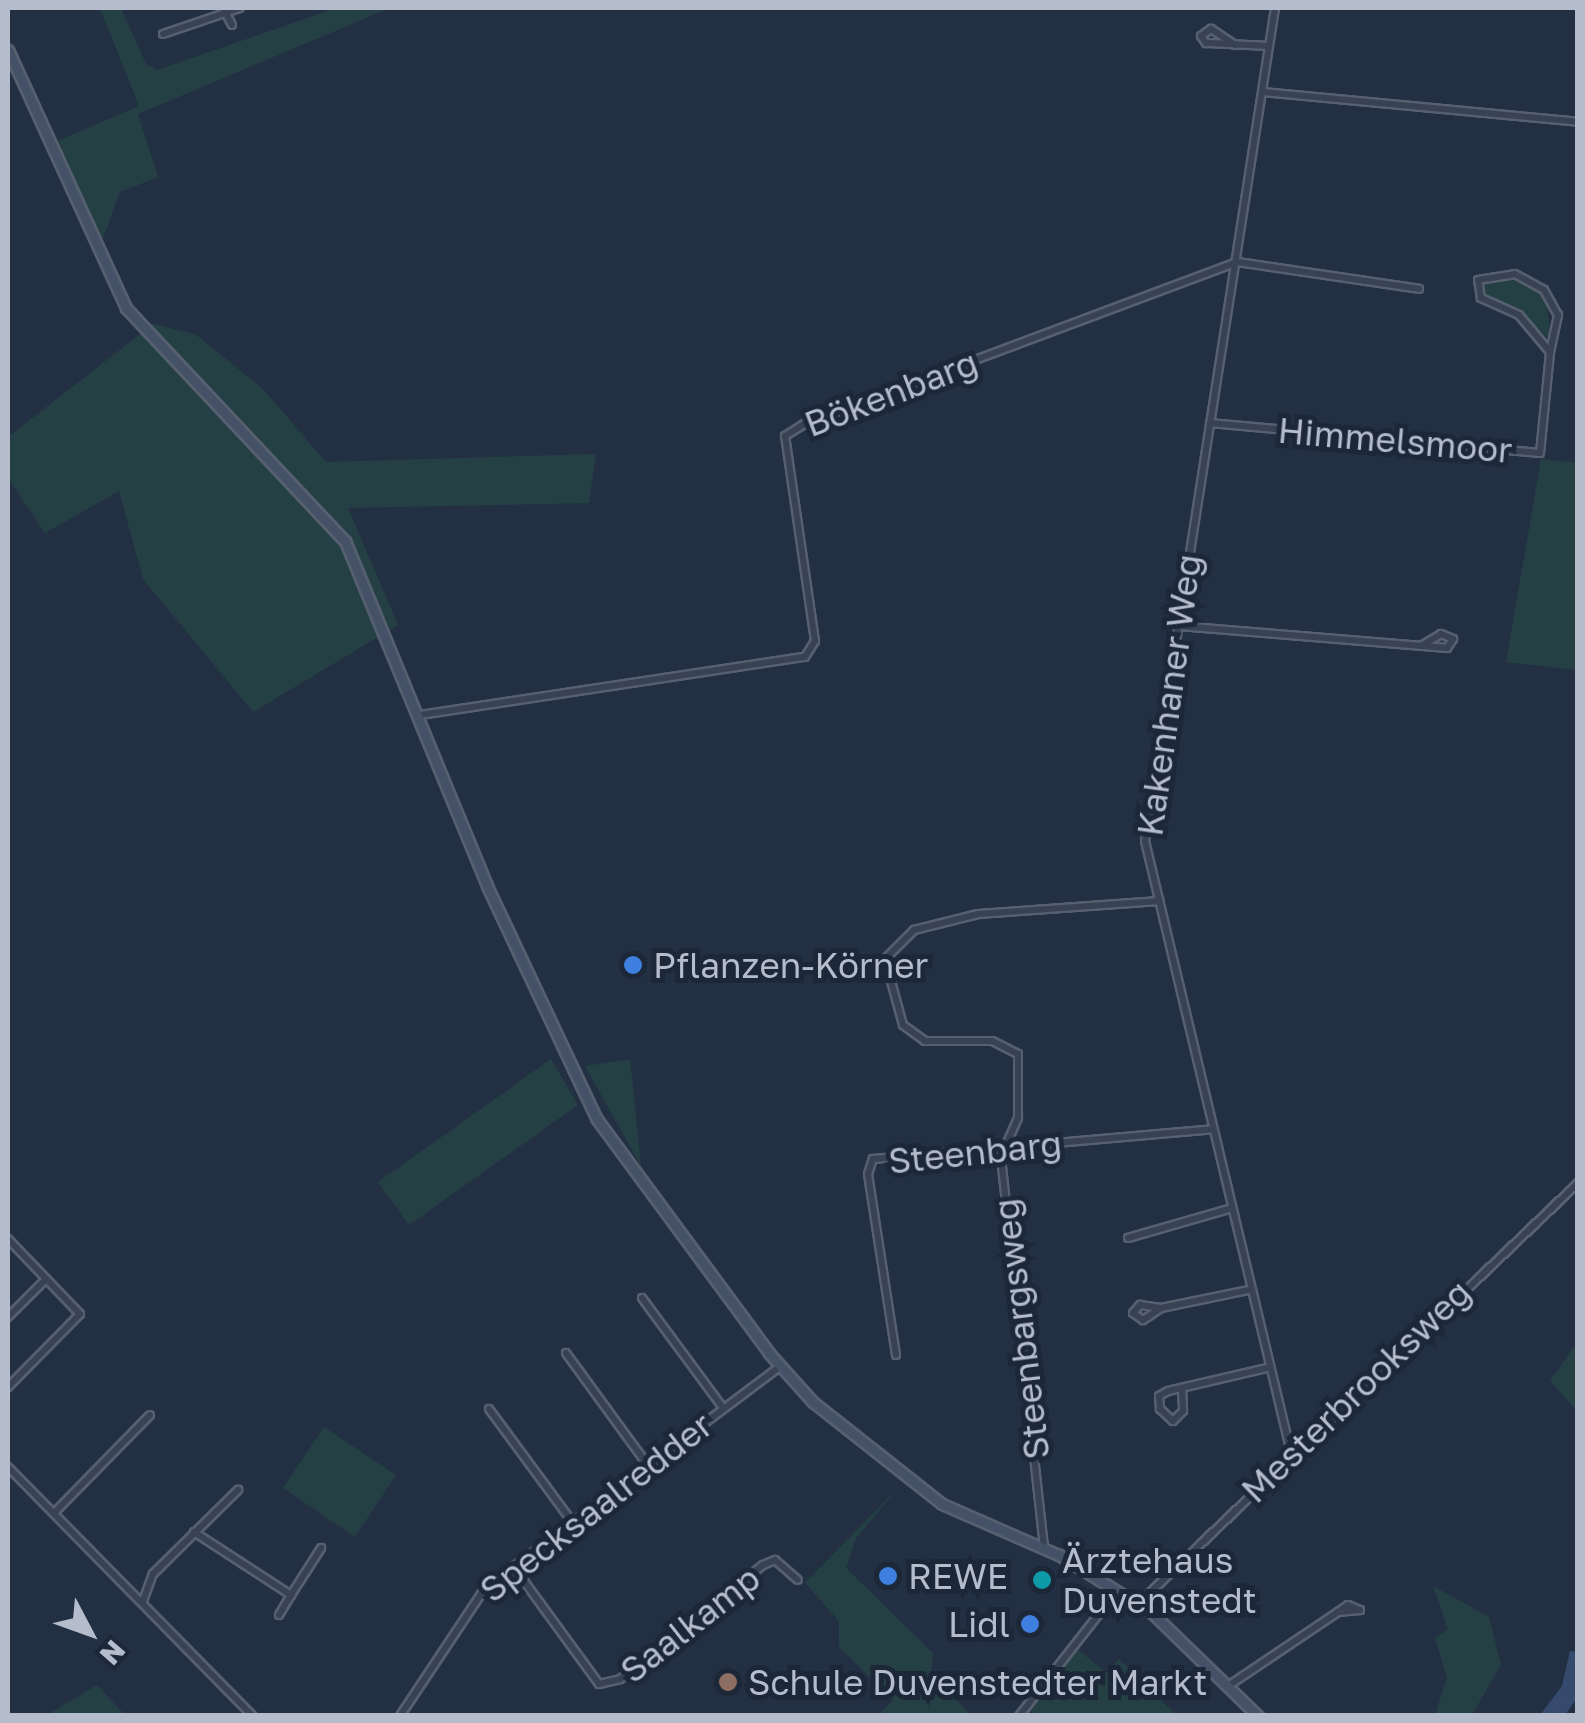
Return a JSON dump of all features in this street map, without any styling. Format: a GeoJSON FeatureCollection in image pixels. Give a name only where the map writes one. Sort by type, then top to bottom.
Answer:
{"type":"FeatureCollection","features":[{"type":"Feature","properties":{"kind":"main road"},"geometry":{"type":"LineString","coordinates":[[8,50],[126,308],[346,541],[493,900],[596,1118],[779,1367],[931,1496],[1044,1547],[1119,1588],[1231,1684],[1258,1716]]}},
{"type":"Feature","properties":{"kind":"street"},"geometry":{"type":"LineString","coordinates":[[163,34],[240,8]]}},
{"type":"Feature","properties":{"kind":"street","name":"Kakenhaner Weg"},"geometry":{"type":"LineString","coordinates":[[1275,8],[1145,841],[1267,1368],[1291,1453]]}},
{"type":"Feature","properties":{"kind":"street"},"geometry":{"type":"LineString","coordinates":[[225,10],[232,25]]}},
{"type":"Feature","properties":{"kind":"street"},"geometry":{"type":"LineString","coordinates":[[1235,44],[1208,28],[1201,36],[1206,43],[1269,46]]}},
{"type":"Feature","properties":{"kind":"street"},"geometry":{"type":"LineString","coordinates":[[1263,92],[1578,122]]}},
{"type":"Feature","properties":{"kind":"street"},"geometry":{"type":"LineString","coordinates":[[1237,262],[1419,289]]}},
{"type":"Feature","properties":{"kind":"street","name":"Bökenbarg"},"geometry":{"type":"LineString","coordinates":[[420,716],[805,658],[815,641],[785,436],[1237,262]]}},
{"type":"Feature","properties":{"kind":"street","name":"Himmelsmoor"},"geometry":{"type":"LineString","coordinates":[[1210,423],[1540,453],[1550,352],[1558,315],[1544,290],[1516,274],[1478,280],[1481,298],[1518,316],[1550,352]]}},
{"type":"Feature","properties":{"kind":"street"},"geometry":{"type":"LineString","coordinates":[[1179,626],[1421,646]]}},
{"type":"Feature","properties":{"kind":"street","name":"Steenbargsweg"},"geometry":{"type":"LineString","coordinates":[[1044,1547],[1004,1144],[1018,1118],[1018,1054],[992,1041],[925,1042],[903,1025],[885,959],[895,941],[978,914],[1160,902]]}},
{"type":"Feature","properties":{"kind":"street","name":"Steenbarg"},"geometry":{"type":"LineString","coordinates":[[896,1355],[868,1174],[873,1160],[1004,1144],[1213,1128]]}},
{"type":"Feature","properties":{"kind":"street","name":"Mesterbrooksweg"},"geometry":{"type":"LineString","coordinates":[[1139,1604],[1291,1453],[1578,1183]]}},
{"type":"Feature","properties":{"kind":"street"},"geometry":{"type":"LineString","coordinates":[[1128,1238],[1232,1208]]}},
{"type":"Feature","properties":{"kind":"street"},"geometry":{"type":"LineString","coordinates":[[8,1239],[80,1314],[8,1388]]}},
{"type":"Feature","properties":{"kind":"street"},"geometry":{"type":"LineString","coordinates":[[8,1317],[46,1279]]}},
{"type":"Feature","properties":{"kind":"street"},"geometry":{"type":"LineString","coordinates":[[1161,1308],[1250,1290]]}},
{"type":"Feature","properties":{"kind":"street"},"geometry":{"type":"LineString","coordinates":[[642,1298],[723,1408]]}},
{"type":"Feature","properties":{"kind":"street"},"geometry":{"type":"LineString","coordinates":[[566,1353],[649,1467]]}},
{"type":"Feature","properties":{"kind":"street","name":"Specksaalredder"},"geometry":{"type":"LineString","coordinates":[[400,1716],[472,1602],[514,1566],[779,1367]]}},
{"type":"Feature","properties":{"kind":"street"},"geometry":{"type":"LineString","coordinates":[[1182,1389],[1183,1411],[1174,1421],[1164,1417],[1159,1396],[1182,1389],[1267,1368]]}},
{"type":"Feature","properties":{"kind":"street"},"geometry":{"type":"LineString","coordinates":[[489,1409],[572,1523]]}},
{"type":"Feature","properties":{"kind":"street"},"geometry":{"type":"LineString","coordinates":[[54,1513],[150,1415]]}},
{"type":"Feature","properties":{"kind":"street"},"geometry":{"type":"LineString","coordinates":[[8,1467],[254,1716]]}},
{"type":"Feature","properties":{"kind":"street"},"geometry":{"type":"LineString","coordinates":[[143,1601],[153,1574],[238,1490]]}},
{"type":"Feature","properties":{"kind":"street"},"geometry":{"type":"LineString","coordinates":[[194,1532],[291,1595]]}},
{"type":"Feature","properties":{"kind":"street"},"geometry":{"type":"LineString","coordinates":[[278,1615],[321,1548]]}},
{"type":"Feature","properties":{"kind":"street","name":"Saalkamp"},"geometry":{"type":"LineString","coordinates":[[514,1566],[599,1684],[620,1679],[763,1565],[775,1560],[798,1580]]}},
{"type":"Feature","properties":{"kind":"street"},"geometry":{"type":"LineString","coordinates":[[1019,1716],[1119,1588]]}},
{"type":"Feature","properties":{"kind":"street"},"geometry":{"type":"LineString","coordinates":[[1231,1684],[1338,1612]]}},
{"type":"Feature","properties":{"kind":"green space"},"geometry":{"type":"Polygon","coordinates":[[[100,8],[121,8],[146,64],[157,70],[336,8],[385,10],[138,114],[158,177],[120,192],[102,241],[57,141],[139,106],[100,8]]]}},
{"type":"Feature","properties":{"kind":"green space"},"geometry":{"type":"Polygon","coordinates":[[[1512,278],[1546,297],[1551,341],[1517,309],[1482,295],[1482,284],[1512,278]]]}},
{"type":"Feature","properties":{"kind":"green space"},"geometry":{"type":"Polygon","coordinates":[[[153,324],[195,334],[262,388],[326,462],[596,454],[589,503],[348,508],[398,625],[253,712],[143,579],[119,491],[45,533],[8,478],[8,437],[153,324]]]}},
{"type":"Feature","properties":{"kind":"green space"},"geometry":{"type":"Polygon","coordinates":[[[1541,459],[1577,463],[1577,670],[1506,662],[1541,459]]]}},
{"type":"Feature","properties":{"kind":"green space"},"geometry":{"type":"Polygon","coordinates":[[[551,1059],[578,1105],[409,1225],[378,1182],[551,1059]]]}},
{"type":"Feature","properties":{"kind":"green space"},"geometry":{"type":"Polygon","coordinates":[[[630,1059],[641,1166],[585,1066],[630,1059]]]}},
{"type":"Feature","properties":{"kind":"green space"},"geometry":{"type":"Polygon","coordinates":[[[1577,1342],[1577,1411],[1550,1381],[1577,1342]]]}},
{"type":"Feature","properties":{"kind":"green space"},"geometry":{"type":"Polygon","coordinates":[[[324,1427],[396,1475],[355,1537],[283,1488],[324,1427]]]}},
{"type":"Feature","properties":{"kind":"green space"},"geometry":{"type":"Polygon","coordinates":[[[899,1487],[856,1538],[846,1568],[933,1653],[931,1675],[971,1715],[879,1715],[893,1700],[839,1647],[839,1621],[805,1583],[899,1487]]]}},
{"type":"Feature","properties":{"kind":"green space"},"geometry":{"type":"Polygon","coordinates":[[[1433,1586],[1489,1617],[1501,1665],[1472,1715],[1435,1715],[1447,1678],[1435,1638],[1448,1629],[1433,1586]]]}},
{"type":"Feature","properties":{"kind":"green space"},"geometry":{"type":"Polygon","coordinates":[[[1078,1650],[1107,1673],[1119,1659],[1176,1715],[1037,1715],[1029,1710],[1078,1650]]]}},
{"type":"Feature","properties":{"kind":"green space"},"geometry":{"type":"Polygon","coordinates":[[[97,1685],[125,1715],[52,1712],[97,1685]]]}},
{"type":"Feature","properties":{"kind":"water"},"geometry":{"type":"Polygon","coordinates":[[[1570,1651],[1577,1652],[1577,1698],[1565,1715],[1540,1715],[1562,1686],[1570,1651]]]}},
{"type":"Feature","properties":{"kind":"place","name":"Pflanzen-Körner"},"geometry":{"type":"Point","coordinates":[633,965]}},
{"type":"Feature","properties":{"kind":"place","name":"REWE"},"geometry":{"type":"Point","coordinates":[888,1576]}},
{"type":"Feature","properties":{"kind":"place","name":"Ärztehaus Duvenstedt"},"geometry":{"type":"Point","coordinates":[1042,1580]}},
{"type":"Feature","properties":{"kind":"place","name":"Lidl"},"geometry":{"type":"Point","coordinates":[1030,1624]}},
{"type":"Feature","properties":{"kind":"place","name":"Schule Duvenstedter Markt"},"geometry":{"type":"Point","coordinates":[728,1682]}}]}
